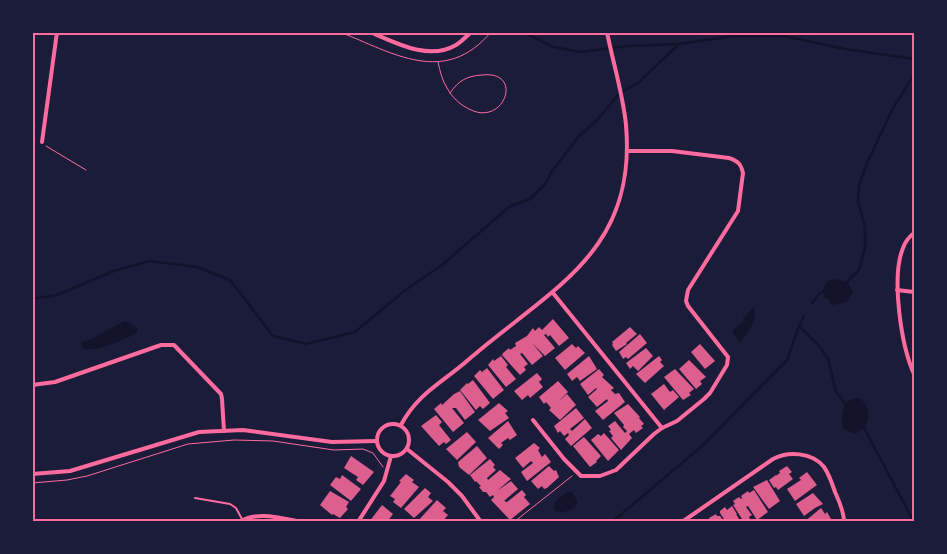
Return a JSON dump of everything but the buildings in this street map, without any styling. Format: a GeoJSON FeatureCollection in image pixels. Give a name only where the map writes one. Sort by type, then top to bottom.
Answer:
{"type":"FeatureCollection","features":[{"type":"Feature","properties":{"kind":"street"},"geometry":{"type":"LineString","coordinates":[[42,142],[57,32]]}},
{"type":"Feature","properties":{"kind":"street"},"geometry":{"type":"LineString","coordinates":[[370,32],[411,48],[436,52],[456,46],[471,32]]}},
{"type":"Feature","properties":{"kind":"street"},"geometry":{"type":"LineString","coordinates":[[401,425],[421,396],[553,293],[590,257],[609,227],[624,186],[627,150],[624,116],[607,32]]}},
{"type":"Feature","properties":{"kind":"street"},"geometry":{"type":"LineString","coordinates":[[533,420],[564,459],[581,476],[600,476],[616,470],[662,428],[677,421],[710,393],[727,365],[728,357],[688,306],[686,296],[738,211],[744,173],[740,164],[736,160],[729,158],[672,151],[627,150]]}},
{"type":"Feature","properties":{"kind":"street"},"geometry":{"type":"LineString","coordinates":[[914,233],[906,242],[901,252],[897,290],[898,310],[914,374]]}},
{"type":"Feature","properties":{"kind":"street"},"geometry":{"type":"LineString","coordinates":[[897,290],[914,292]]}},
{"type":"Feature","properties":{"kind":"street"},"geometry":{"type":"LineString","coordinates":[[553,293],[662,428]]}},
{"type":"Feature","properties":{"kind":"street"},"geometry":{"type":"LineString","coordinates":[[32,385],[55,382],[160,345],[174,346],[221,394],[224,431]]}},
{"type":"Feature","properties":{"kind":"street"},"geometry":{"type":"LineString","coordinates":[[390,424],[401,425],[406,429],[410,439],[407,450],[400,455],[391,456],[381,451],[377,441],[380,430],[390,424]]}},
{"type":"Feature","properties":{"kind":"street"},"geometry":{"type":"LineString","coordinates":[[32,474],[70,470],[189,434],[224,431],[260,431],[332,442],[377,441]]}},
{"type":"Feature","properties":{"kind":"street"},"geometry":{"type":"LineString","coordinates":[[407,450],[448,482],[462,496],[481,522]]}},
{"type":"Feature","properties":{"kind":"street"},"geometry":{"type":"LineString","coordinates":[[682,522],[773,459],[791,454],[812,458],[821,463],[825,468],[842,508],[844,522]]}},
{"type":"Feature","properties":{"kind":"street"},"geometry":{"type":"LineString","coordinates":[[358,522],[384,481],[391,456]]}},
{"type":"Feature","properties":{"kind":"street"},"geometry":{"type":"LineString","coordinates":[[242,521],[247,517],[261,515],[303,522]]}},
{"type":"Feature","properties":{"kind":"lane"},"geometry":{"type":"LineString","coordinates":[[195,498],[230,504],[236,508],[242,521]]}},
{"type":"Feature","properties":{"kind":"path"},"geometry":{"type":"LineString","coordinates":[[438,62],[443,79],[450,93],[455,100],[474,112],[486,112],[498,108],[502,104],[507,92],[505,83],[490,74],[464,78],[456,84],[450,93]]}},
{"type":"Feature","properties":{"kind":"path"},"geometry":{"type":"LineString","coordinates":[[51,150],[86,170]]}},
{"type":"Feature","properties":{"kind":"path"},"geometry":{"type":"LineString","coordinates":[[32,483],[87,476],[188,444],[234,440],[272,441],[334,450],[363,449],[373,454],[379,460],[380,466],[383,467]]}},
{"type":"Feature","properties":{"kind":"path"},"geometry":{"type":"LineString","coordinates":[[514,522],[577,472]]}},
{"type":"Feature","properties":{"kind":"shaded area"},"geometry":{"type":"Polygon","coordinates":[[[835,279],[847,282],[853,292],[847,302],[832,305],[824,297],[823,287],[828,281],[835,279]]]}},
{"type":"Feature","properties":{"kind":"shaded area"},"geometry":{"type":"Polygon","coordinates":[[[754,307],[755,317],[752,326],[741,342],[739,342],[732,331],[744,321],[743,318],[754,307]]]}},
{"type":"Feature","properties":{"kind":"shaded area"},"geometry":{"type":"Polygon","coordinates":[[[125,321],[138,328],[136,334],[97,348],[84,349],[82,347],[81,342],[89,340],[125,321]]]}},
{"type":"Feature","properties":{"kind":"shaded area"},"geometry":{"type":"Polygon","coordinates":[[[859,398],[867,407],[868,418],[864,428],[854,434],[844,429],[842,413],[845,404],[859,398]]]}},
{"type":"Feature","properties":{"kind":"shaded area"},"geometry":{"type":"Polygon","coordinates":[[[567,492],[571,492],[577,500],[577,504],[566,512],[557,512],[554,507],[555,503],[567,492]]]}},
{"type":"Feature","properties":{"kind":"waterway"},"geometry":{"type":"LineString","coordinates":[[523,32],[553,47],[581,52],[627,46],[679,44]]}},
{"type":"Feature","properties":{"kind":"waterway"},"geometry":{"type":"LineString","coordinates":[[32,299],[57,295],[114,271],[149,261],[197,267],[230,280],[273,336],[306,344],[355,332],[404,291],[442,265],[509,207],[530,199],[545,184],[552,171],[579,136],[596,121],[620,93],[638,83],[679,44],[733,36],[784,36],[845,49],[914,59]]}},
{"type":"Feature","properties":{"kind":"waterway"},"geometry":{"type":"LineString","coordinates":[[844,284],[859,270],[865,247],[865,227],[858,201],[859,185],[893,108],[914,75]]}},
{"type":"Feature","properties":{"kind":"waterway"},"geometry":{"type":"LineString","coordinates":[[812,303],[820,293],[825,291]]}},
{"type":"Feature","properties":{"kind":"waterway"},"geometry":{"type":"LineString","coordinates":[[804,316],[799,326],[820,347],[828,359],[836,392],[847,406]]}},
{"type":"Feature","properties":{"kind":"waterway"},"geometry":{"type":"LineString","coordinates":[[612,522],[702,446],[787,360],[799,326]]}},
{"type":"Feature","properties":{"kind":"waterway"},"geometry":{"type":"LineString","coordinates":[[863,426],[914,522]]}}]}
